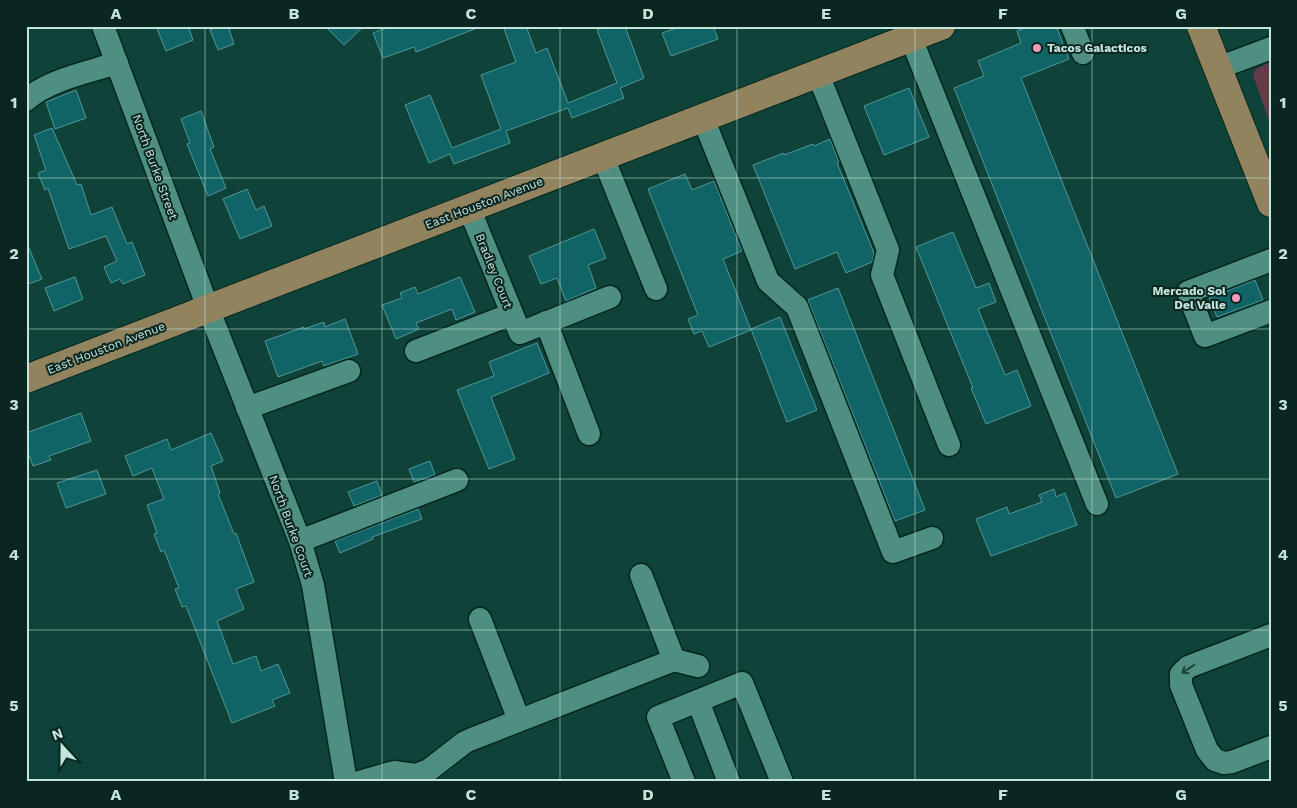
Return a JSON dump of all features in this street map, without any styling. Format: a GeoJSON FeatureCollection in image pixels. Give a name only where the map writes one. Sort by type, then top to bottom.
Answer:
{"type":"FeatureCollection","features":[{"type":"Feature","properties":{"kind":"main road","name":"East Houston Avenue"},"geometry":{"type":"LineString","coordinates":[[26,379],[941,26]]}},
{"type":"Feature","properties":{"kind":"main road"},"geometry":{"type":"LineString","coordinates":[[1202,26],[1218,68],[1263,163],[1271,204]]}},
{"type":"Feature","properties":{"kind":"street","name":"North Burke Street"},"geometry":{"type":"LineString","coordinates":[[103,26],[208,308]]}},
{"type":"Feature","properties":{"kind":"street"},"geometry":{"type":"LineString","coordinates":[[1072,26],[1082,53]]}},
{"type":"Feature","properties":{"kind":"street"},"geometry":{"type":"LineString","coordinates":[[911,38],[1097,504]]}},
{"type":"Feature","properties":{"kind":"street"},"geometry":{"type":"LineString","coordinates":[[1218,68],[1271,48]]}},
{"type":"Feature","properties":{"kind":"street"},"geometry":{"type":"LineString","coordinates":[[26,100],[47,87],[117,63]]}},
{"type":"Feature","properties":{"kind":"street"},"geometry":{"type":"LineString","coordinates":[[818,74],[888,250],[882,275],[949,445]]}},
{"type":"Feature","properties":{"kind":"street"},"geometry":{"type":"LineString","coordinates":[[703,118],[768,281],[797,307],[893,552],[932,538]]}},
{"type":"Feature","properties":{"kind":"street"},"geometry":{"type":"LineString","coordinates":[[603,157],[656,289]]}},
{"type":"Feature","properties":{"kind":"street","name":"Bradley Court"},"geometry":{"type":"LineString","coordinates":[[469,208],[516,323]]}},
{"type":"Feature","properties":{"kind":"street"},"geometry":{"type":"LineString","coordinates":[[1271,260],[1188,292],[1205,336],[1271,311]]}},
{"type":"Feature","properties":{"kind":"street"},"geometry":{"type":"LineString","coordinates":[[416,351],[516,323],[546,322],[610,297]]}},
{"type":"Feature","properties":{"kind":"street","name":"North Burke Court"},"geometry":{"type":"LineString","coordinates":[[208,308],[300,541],[313,585],[346,782]]}},
{"type":"Feature","properties":{"kind":"street"},"geometry":{"type":"LineString","coordinates":[[546,322],[589,434]]}},
{"type":"Feature","properties":{"kind":"street"},"geometry":{"type":"LineString","coordinates":[[246,408],[349,371]]}},
{"type":"Feature","properties":{"kind":"street"},"geometry":{"type":"LineString","coordinates":[[300,541],[457,480]]}},
{"type":"Feature","properties":{"kind":"street"},"geometry":{"type":"LineString","coordinates":[[641,575],[674,660]]}},
{"type":"Feature","properties":{"kind":"street"},"geometry":{"type":"LineString","coordinates":[[480,619],[519,720]]}},
{"type":"Feature","properties":{"kind":"street"},"geometry":{"type":"LineString","coordinates":[[1271,635],[1188,667],[1181,674],[1181,685],[1207,750],[1215,760],[1224,763],[1232,762],[1271,747]]}},
{"type":"Feature","properties":{"kind":"street"},"geometry":{"type":"LineString","coordinates":[[359,782],[394,772],[416,775],[429,770],[465,742],[674,660],[698,666]]}},
{"type":"Feature","properties":{"kind":"street"},"geometry":{"type":"LineString","coordinates":[[684,782],[658,717],[742,683],[782,782]]}},
{"type":"Feature","properties":{"kind":"street"},"geometry":{"type":"LineString","coordinates":[[698,701],[729,782]]}},
{"type":"Feature","properties":{"kind":"shaded area"},"geometry":{"type":"Polygon","coordinates":[[[1271,62],[1271,126],[1253,75],[1256,69],[1271,62]]]}},
{"type":"Feature","properties":{"kind":"building"},"geometry":{"type":"Polygon","coordinates":[[[156,26],[188,26],[193,40],[166,51],[156,26]]]}},
{"type":"Feature","properties":{"kind":"building"},"geometry":{"type":"Polygon","coordinates":[[[220,26],[228,26],[234,44],[218,50],[210,30],[220,26]]]}},
{"type":"Feature","properties":{"kind":"building"},"geometry":{"type":"Polygon","coordinates":[[[325,26],[364,26],[344,45],[325,26]]]}},
{"type":"Feature","properties":{"kind":"building"},"geometry":{"type":"Polygon","coordinates":[[[391,26],[476,26],[477,28],[416,52],[414,47],[383,58],[373,33],[391,26]]]}},
{"type":"Feature","properties":{"kind":"building"},"geometry":{"type":"Polygon","coordinates":[[[503,26],[526,26],[536,53],[547,48],[568,103],[617,83],[597,30],[607,26],[625,26],[644,78],[620,88],[624,98],[572,118],[568,108],[506,131],[510,143],[454,164],[450,154],[429,163],[405,105],[430,95],[452,148],[501,129],[481,75],[516,62],[503,26]]]}},
{"type":"Feature","properties":{"kind":"building"},"geometry":{"type":"Polygon","coordinates":[[[682,26],[713,26],[718,39],[671,56],[662,33],[682,26]]]}},
{"type":"Feature","properties":{"kind":"building"},"geometry":{"type":"Polygon","coordinates":[[[1030,26],[1056,26],[1069,59],[1021,78],[1178,474],[1116,498],[954,88],[984,76],[978,61],[1021,43],[1017,31],[1030,26]]]}},
{"type":"Feature","properties":{"kind":"building"},"geometry":{"type":"Polygon","coordinates":[[[909,88],[929,137],[884,155],[864,106],[909,88]]]}},
{"type":"Feature","properties":{"kind":"building"},"geometry":{"type":"Polygon","coordinates":[[[76,90],[86,118],[55,129],[46,102],[76,90]]]}},
{"type":"Feature","properties":{"kind":"building"},"geometry":{"type":"Polygon","coordinates":[[[201,111],[214,147],[210,149],[226,188],[208,196],[187,144],[190,143],[181,119],[201,111]]]}},
{"type":"Feature","properties":{"kind":"building"},"geometry":{"type":"Polygon","coordinates":[[[52,128],[77,185],[81,184],[91,215],[112,207],[127,244],[132,242],[145,275],[123,284],[120,279],[111,283],[104,267],[117,261],[106,236],[69,249],[48,188],[45,190],[38,173],[46,170],[34,135],[52,128]]]}},
{"type":"Feature","properties":{"kind":"building"},"geometry":{"type":"Polygon","coordinates":[[[830,139],[839,162],[837,163],[874,253],[872,262],[846,273],[837,252],[795,269],[753,165],[784,153],[784,155],[813,144],[814,146],[830,139]]]}},
{"type":"Feature","properties":{"kind":"building"},"geometry":{"type":"Polygon","coordinates":[[[685,174],[692,190],[714,181],[742,251],[723,259],[751,330],[709,347],[702,331],[694,334],[688,319],[698,315],[648,189],[685,174]]]}},
{"type":"Feature","properties":{"kind":"building"},"geometry":{"type":"Polygon","coordinates":[[[247,189],[256,210],[264,206],[272,226],[240,239],[223,199],[247,189]]]}},
{"type":"Feature","properties":{"kind":"building"},"geometry":{"type":"Polygon","coordinates":[[[594,229],[606,258],[588,265],[596,288],[566,301],[557,278],[541,284],[529,256],[594,229]]]}},
{"type":"Feature","properties":{"kind":"building"},"geometry":{"type":"Polygon","coordinates":[[[953,232],[976,288],[989,283],[996,302],[978,309],[1005,375],[1017,370],[1031,406],[986,424],[916,247],[953,232]]]}},
{"type":"Feature","properties":{"kind":"building"},"geometry":{"type":"Polygon","coordinates":[[[26,241],[42,279],[26,285],[26,241]]]}},
{"type":"Feature","properties":{"kind":"building"},"geometry":{"type":"Polygon","coordinates":[[[75,277],[83,299],[54,311],[45,288],[75,277]]]}},
{"type":"Feature","properties":{"kind":"building"},"geometry":{"type":"Polygon","coordinates":[[[460,277],[475,312],[456,320],[452,309],[416,323],[419,329],[396,339],[382,305],[402,298],[400,293],[415,287],[418,294],[460,277]]]}},
{"type":"Feature","properties":{"kind":"building","name":"Mercado Sol Del Valle"},"geometry":{"type":"Polygon","coordinates":[[[1255,280],[1263,300],[1217,317],[1209,298],[1255,280]]]}},
{"type":"Feature","properties":{"kind":"building"},"geometry":{"type":"Polygon","coordinates":[[[838,288],[925,510],[895,521],[808,300],[838,288]]]}},
{"type":"Feature","properties":{"kind":"building"},"geometry":{"type":"Polygon","coordinates":[[[780,317],[817,410],[787,422],[751,329],[780,317]]]}},
{"type":"Feature","properties":{"kind":"building"},"geometry":{"type":"Polygon","coordinates":[[[345,319],[358,354],[324,366],[322,361],[278,377],[265,341],[304,327],[304,329],[324,322],[325,327],[345,319]]]}},
{"type":"Feature","properties":{"kind":"building"},"geometry":{"type":"Polygon","coordinates":[[[537,343],[549,373],[491,397],[515,459],[489,469],[457,390],[494,376],[489,362],[537,343]]]}},
{"type":"Feature","properties":{"kind":"building"},"geometry":{"type":"Polygon","coordinates":[[[81,413],[91,441],[49,456],[51,460],[33,466],[26,447],[26,433],[81,413]]]}},
{"type":"Feature","properties":{"kind":"building"},"geometry":{"type":"Polygon","coordinates":[[[211,433],[223,461],[211,466],[220,493],[218,494],[234,534],[236,533],[254,582],[236,589],[244,609],[217,621],[233,664],[256,656],[261,671],[278,664],[290,693],[272,700],[275,706],[232,723],[186,606],[182,607],[175,589],[179,588],[164,550],[161,552],[154,534],[157,533],[147,505],[164,499],[152,468],[133,476],[125,456],[167,439],[171,450],[211,433]]]}},
{"type":"Feature","properties":{"kind":"building"},"geometry":{"type":"Polygon","coordinates":[[[430,461],[435,475],[414,482],[409,469],[430,461]]]}},
{"type":"Feature","properties":{"kind":"building"},"geometry":{"type":"Polygon","coordinates":[[[97,470],[106,494],[66,508],[57,483],[97,470]]]}},
{"type":"Feature","properties":{"kind":"building"},"geometry":{"type":"Polygon","coordinates":[[[377,481],[382,495],[354,506],[348,492],[377,481]]]}},
{"type":"Feature","properties":{"kind":"building"},"geometry":{"type":"Polygon","coordinates":[[[1054,489],[1056,497],[1065,493],[1077,525],[991,556],[976,519],[1007,507],[1009,514],[1042,502],[1039,495],[1054,489]]]}},
{"type":"Feature","properties":{"kind":"building"},"geometry":{"type":"Polygon","coordinates":[[[418,509],[422,519],[372,537],[373,539],[340,553],[335,541],[418,509]]]}},
{"type":"Feature","properties":{"kind":"place","name":"Tacos Galacticos"},"geometry":{"type":"Point","coordinates":[1037,48]}},
{"type":"Feature","properties":{"kind":"place","name":"Mercado Sol Del Valle"},"geometry":{"type":"Point","coordinates":[1236,298]}}]}
